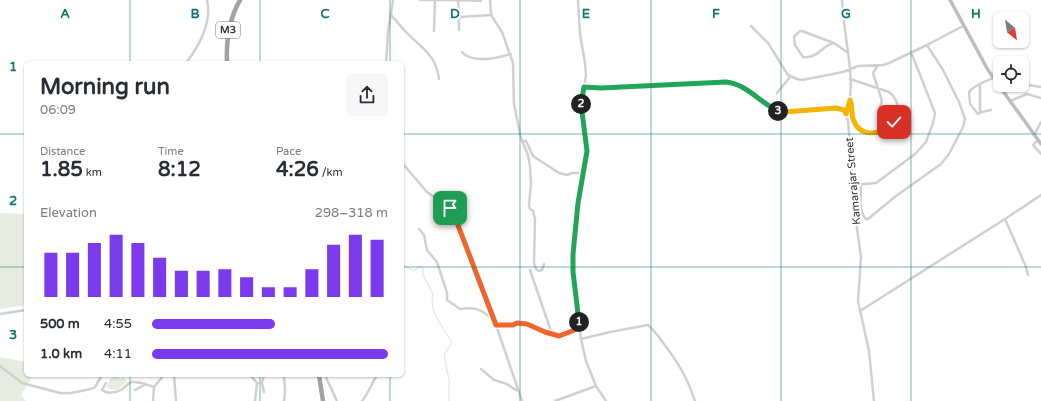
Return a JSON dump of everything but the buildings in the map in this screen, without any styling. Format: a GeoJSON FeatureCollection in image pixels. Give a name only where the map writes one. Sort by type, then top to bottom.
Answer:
{"type":"FeatureCollection","features":[{"type":"Feature","properties":{"kind":"highway","name":"M3"},"geometry":{"type":"LineString","coordinates":[[227,61],[226,44],[229,29],[240,0]]}},
{"type":"Feature","properties":{"kind":"highway"},"geometry":{"type":"LineString","coordinates":[[321,377],[323,401]]}},
{"type":"Feature","properties":{"kind":"main road"},"geometry":{"type":"LineString","coordinates":[[950,0],[963,26],[993,75]]}},
{"type":"Feature","properties":{"kind":"main road"},"geometry":{"type":"LineString","coordinates":[[1003,92],[1040,142]]}},
{"type":"Feature","properties":{"kind":"street"},"geometry":{"type":"LineString","coordinates":[[187,61],[199,41],[207,22],[207,0]]}},
{"type":"Feature","properties":{"kind":"street"},"geometry":{"type":"LineString","coordinates":[[386,61],[388,32],[393,0]]}},
{"type":"Feature","properties":{"kind":"street"},"geometry":{"type":"LineString","coordinates":[[420,0],[481,1]]}},
{"type":"Feature","properties":{"kind":"street"},"geometry":{"type":"LineString","coordinates":[[434,31],[435,0]]}},
{"type":"Feature","properties":{"kind":"street"},"geometry":{"type":"LineString","coordinates":[[458,0],[458,30]]}},
{"type":"Feature","properties":{"kind":"street"},"geometry":{"type":"LineString","coordinates":[[490,0],[492,15],[502,32],[513,63],[514,104],[530,166],[531,182],[529,206],[533,211],[535,219],[534,263],[536,269],[539,271],[542,270],[544,264]]}},
{"type":"Feature","properties":{"kind":"street"},"geometry":{"type":"LineString","coordinates":[[578,0],[580,34],[585,63],[581,108],[587,145],[573,239],[573,272],[581,339],[588,369],[596,386],[606,401]]}},
{"type":"Feature","properties":{"kind":"street"},"geometry":{"type":"LineString","coordinates":[[842,0],[851,70],[850,79],[850,100],[852,116],[856,125],[869,133],[879,132],[894,122],[898,110],[897,102],[893,95],[878,87],[850,79]]}},
{"type":"Feature","properties":{"kind":"street"},"geometry":{"type":"LineString","coordinates":[[391,15],[406,32],[428,52],[435,64],[439,79]]}},
{"type":"Feature","properties":{"kind":"street"},"geometry":{"type":"LineString","coordinates":[[458,17],[492,15]]}},
{"type":"Feature","properties":{"kind":"street"},"geometry":{"type":"LineString","coordinates":[[752,26],[763,37],[784,71],[790,76],[802,80],[851,70],[858,66],[889,63],[963,26]]}},
{"type":"Feature","properties":{"kind":"street"},"geometry":{"type":"LineString","coordinates":[[834,43],[818,54],[804,57],[795,45],[794,37],[798,32],[802,31],[834,43],[848,54]]}},
{"type":"Feature","properties":{"kind":"street"},"geometry":{"type":"LineString","coordinates":[[861,184],[860,201],[863,215],[866,219],[868,219],[896,196],[941,164],[949,154],[963,127],[965,119],[959,102],[943,70],[927,45]]}},
{"type":"Feature","properties":{"kind":"street"},"geometry":{"type":"LineString","coordinates":[[462,52],[470,58],[490,60],[511,54]]}},
{"type":"Feature","properties":{"kind":"street"},"geometry":{"type":"LineString","coordinates":[[853,185],[876,183],[915,154],[926,142],[935,116],[934,108],[911,52]]}},
{"type":"Feature","properties":{"kind":"street"},"geometry":{"type":"LineString","coordinates":[[879,65],[872,73],[882,101],[879,109]]}},
{"type":"Feature","properties":{"kind":"street"},"geometry":{"type":"LineString","coordinates":[[776,93],[790,76]]}},
{"type":"Feature","properties":{"kind":"street"},"geometry":{"type":"LineString","coordinates":[[992,110],[977,113],[975,108],[970,104],[969,95],[972,88],[993,81]]}},
{"type":"Feature","properties":{"kind":"street"},"geometry":{"type":"LineString","coordinates":[[584,87],[601,88],[733,83],[748,90],[768,106],[779,111],[836,108],[844,110],[846,114]]}},
{"type":"Feature","properties":{"kind":"street"},"geometry":{"type":"LineString","coordinates":[[980,84],[980,107],[982,112]]}},
{"type":"Feature","properties":{"kind":"street"},"geometry":{"type":"LineString","coordinates":[[1029,85],[1041,87]]}},
{"type":"Feature","properties":{"kind":"street"},"geometry":{"type":"LineString","coordinates":[[1009,101],[1027,94],[1041,98]]}},
{"type":"Feature","properties":{"kind":"street"},"geometry":{"type":"LineString","coordinates":[[846,114],[850,100]]}},
{"type":"Feature","properties":{"kind":"street","name":"Kamarajar Street"},"geometry":{"type":"LineString","coordinates":[[846,114],[856,221],[861,257],[858,301],[869,351],[874,401]]}},
{"type":"Feature","properties":{"kind":"street"},"geometry":{"type":"LineString","coordinates":[[1034,134],[1041,122]]}},
{"type":"Feature","properties":{"kind":"street"},"geometry":{"type":"LineString","coordinates":[[523,141],[526,141],[533,156],[559,173],[567,175],[572,173],[583,173]]}},
{"type":"Feature","properties":{"kind":"street"},"geometry":{"type":"LineString","coordinates":[[1040,142],[1033,145],[1041,154]]}},
{"type":"Feature","properties":{"kind":"street"},"geometry":{"type":"LineString","coordinates":[[404,165],[427,192],[452,211],[496,325],[522,401]]}},
{"type":"Feature","properties":{"kind":"street"},"geometry":{"type":"LineString","coordinates":[[860,311],[1005,220],[1041,195]]}},
{"type":"Feature","properties":{"kind":"street"},"geometry":{"type":"LineString","coordinates":[[1005,220],[1028,275]]}},
{"type":"Feature","properties":{"kind":"street"},"geometry":{"type":"LineString","coordinates":[[419,229],[424,235],[427,250],[437,262],[447,293],[447,300],[460,309],[471,307],[481,310],[492,319],[496,325]]}},
{"type":"Feature","properties":{"kind":"street"},"geometry":{"type":"LineString","coordinates":[[530,270],[552,334]]}},
{"type":"Feature","properties":{"kind":"street"},"geometry":{"type":"LineString","coordinates":[[0,314],[24,310]]}},
{"type":"Feature","properties":{"kind":"street"},"geometry":{"type":"LineString","coordinates":[[496,325],[513,325],[517,323],[527,324],[559,336],[580,328]]}},
{"type":"Feature","properties":{"kind":"street"},"geometry":{"type":"LineString","coordinates":[[581,339],[648,325],[679,363],[690,383],[695,401]]}},
{"type":"Feature","properties":{"kind":"street"},"geometry":{"type":"LineString","coordinates":[[0,366],[22,383],[63,393],[76,392],[92,388],[101,377]]}},
{"type":"Feature","properties":{"kind":"street"},"geometry":{"type":"LineString","coordinates":[[481,369],[494,380],[507,384],[519,391]]}},
{"type":"Feature","properties":{"kind":"street"},"geometry":{"type":"LineString","coordinates":[[153,401],[154,387],[162,377]]}},
{"type":"Feature","properties":{"kind":"street"},"geometry":{"type":"LineString","coordinates":[[174,377],[176,401]]}},
{"type":"Feature","properties":{"kind":"street"},"geometry":{"type":"LineString","coordinates":[[252,377],[257,383],[255,401]]}},
{"type":"Feature","properties":{"kind":"street"},"geometry":{"type":"LineString","coordinates":[[264,377],[262,383],[264,392]]}},
{"type":"Feature","properties":{"kind":"street"},"geometry":{"type":"LineString","coordinates":[[284,377],[284,401]]}},
{"type":"Feature","properties":{"kind":"street"},"geometry":{"type":"LineString","coordinates":[[322,377],[336,401]]}},
{"type":"Feature","properties":{"kind":"street"},"geometry":{"type":"LineString","coordinates":[[362,401],[369,392],[372,381],[375,377]]}},
{"type":"Feature","properties":{"kind":"street"},"geometry":{"type":"LineString","coordinates":[[106,383],[102,390],[107,393],[120,391],[132,382],[154,387]]}},
{"type":"Feature","properties":{"kind":"street"},"geometry":{"type":"LineString","coordinates":[[257,383],[262,383]]}},
{"type":"Feature","properties":{"kind":"street"},"geometry":{"type":"LineString","coordinates":[[135,390],[146,384]]}},
{"type":"Feature","properties":{"kind":"street"},"geometry":{"type":"LineString","coordinates":[[555,401],[596,386]]}},
{"type":"Feature","properties":{"kind":"shaded area"},"geometry":{"type":"Polygon","coordinates":[[[0,213],[24,214],[24,305],[0,309],[0,213]]]}},
{"type":"Feature","properties":{"kind":"shaded area"},"geometry":{"type":"Polygon","coordinates":[[[0,357],[24,362],[24,377],[32,377],[21,395],[26,401],[0,401],[0,357]]]}},
{"type":"Feature","properties":{"kind":"shaded area"},"geometry":{"type":"Polygon","coordinates":[[[112,377],[118,377],[119,379],[123,377],[127,381],[118,390],[108,389],[107,386],[112,377]]]}},
{"type":"Feature","properties":{"kind":"waterway"},"geometry":{"type":"LineString","coordinates":[[404,265],[413,271],[420,266],[423,268],[423,275],[433,294],[433,309],[452,342],[444,355],[449,380],[449,401]]}},
{"type":"Feature","properties":{"kind":"route"},"geometry":{"type":"LineString","coordinates":[[450,208],[468,250],[496,325],[513,325],[517,323],[527,324],[559,336],[580,328],[573,272],[573,239],[587,151],[581,108],[584,87],[601,88],[665,86],[726,82],[740,85],[768,106],[784,112],[839,108],[844,110],[846,114],[850,100],[852,106],[852,116],[856,125],[865,132],[873,134],[888,128],[894,122]]}}]}
